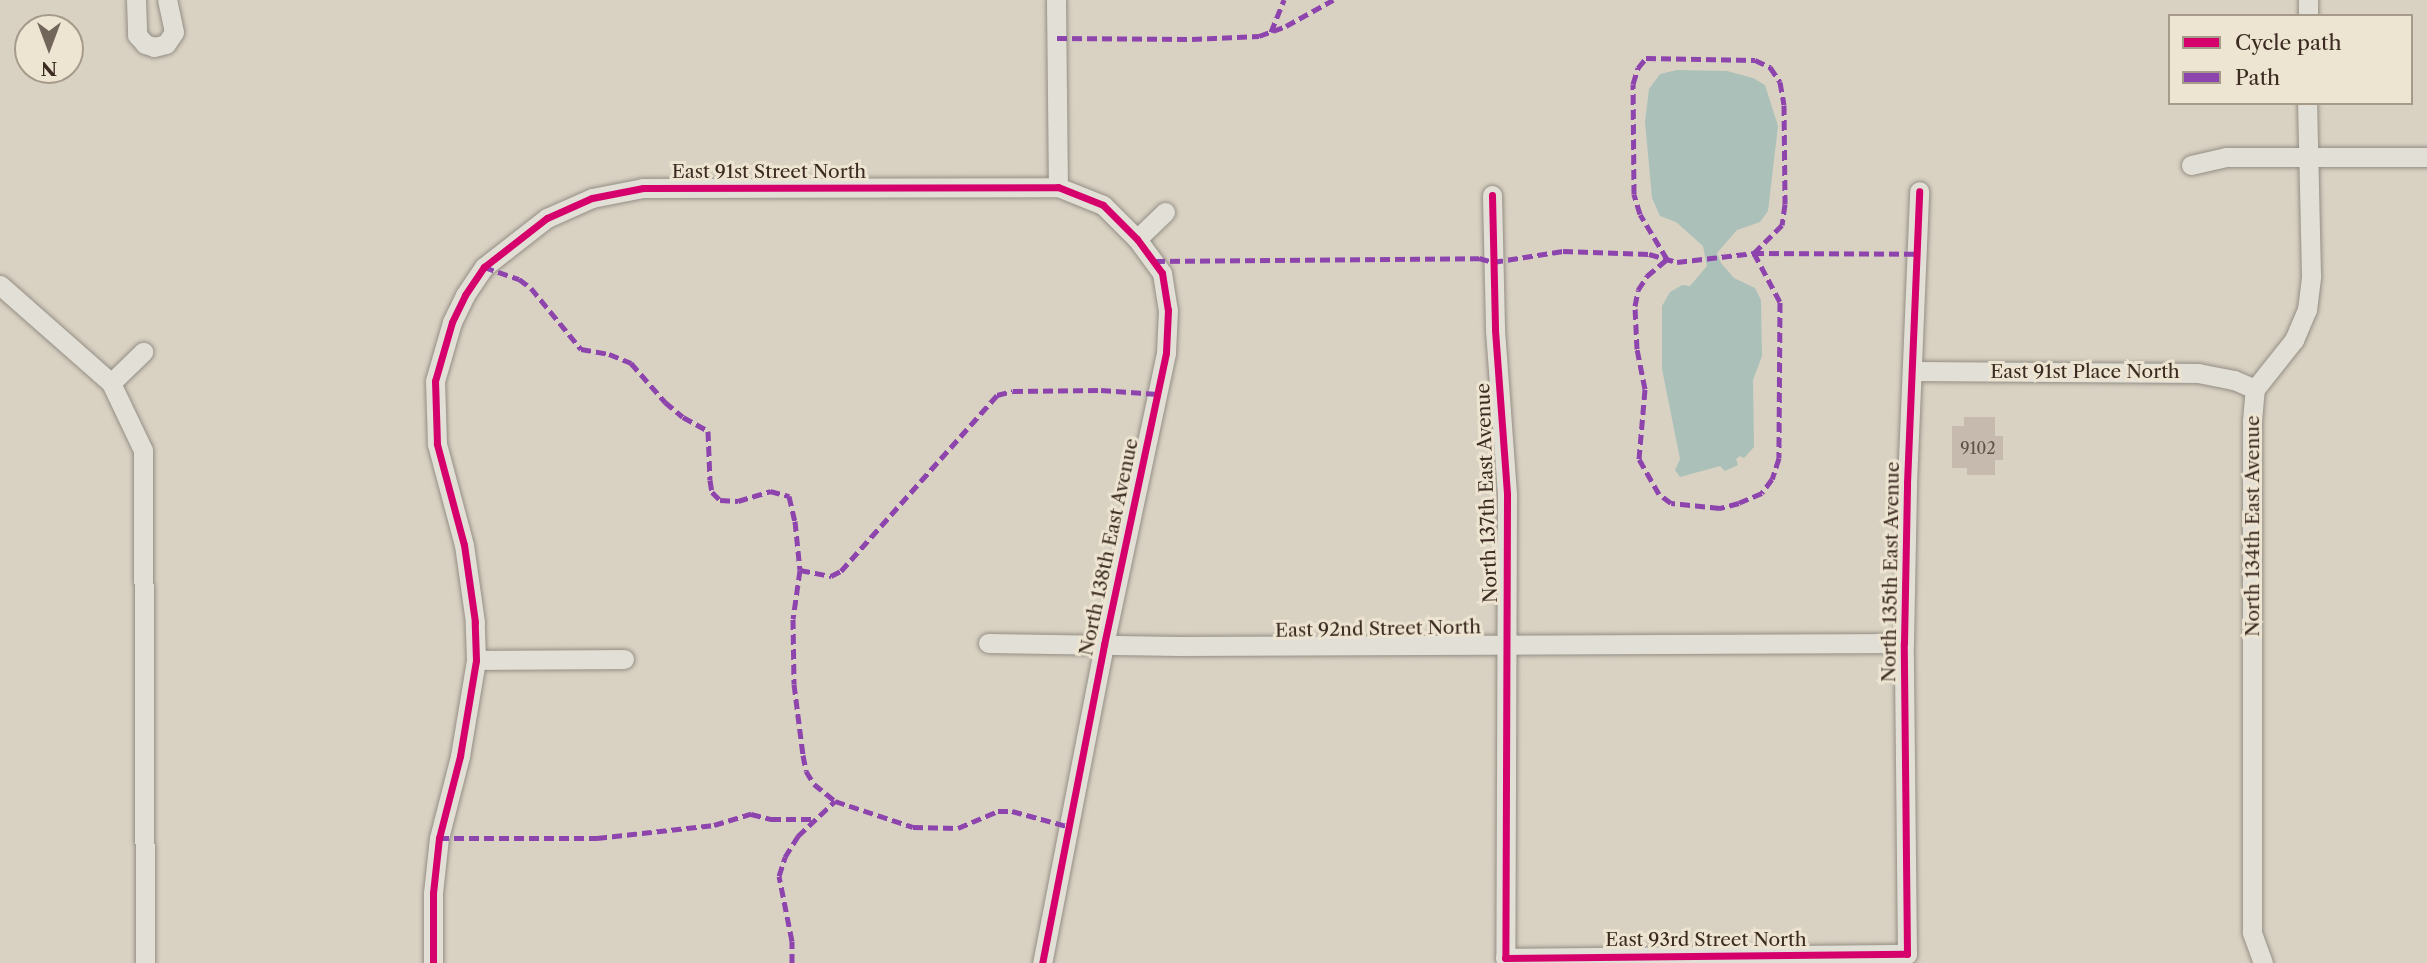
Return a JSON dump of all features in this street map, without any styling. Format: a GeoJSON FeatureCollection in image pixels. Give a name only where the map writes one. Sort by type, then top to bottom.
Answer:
{"type":"FeatureCollection","features":[{"type":"Feature","properties":{"kind":"street"},"geometry":{"type":"LineString","coordinates":[[135,0],[137,34],[145,44],[154,47],[166,44],[174,32],[167,0]]}},
{"type":"Feature","properties":{"kind":"street"},"geometry":{"type":"LineString","coordinates":[[1056,0],[1058,187]]}},
{"type":"Feature","properties":{"kind":"street","name":"North 134th East Avenue"},"geometry":{"type":"LineString","coordinates":[[2263,963],[2252,932],[2251,481],[2255,389],[2294,340],[2306,310],[2311,275],[2307,105]]}},
{"type":"Feature","properties":{"kind":"street"},"geometry":{"type":"LineString","coordinates":[[2191,166],[2226,157],[2427,157]]}},
{"type":"Feature","properties":{"kind":"street","name":"North 138th East Avenue"},"geometry":{"type":"LineString","coordinates":[[1042,963],[1104,645],[1166,353],[1168,310],[1162,273],[1138,239],[1103,205],[1058,187]]}},
{"type":"Feature","properties":{"kind":"street","name":"East 91st Street North"},"geometry":{"type":"LineString","coordinates":[[433,963],[433,893],[439,838],[460,756],[476,660],[474,610],[464,545],[437,444],[435,381],[446,341],[465,295],[497,254],[558,213],[592,198],[642,188],[1058,187]]}},
{"type":"Feature","properties":{"kind":"street","name":"North 135th East Avenue"},"geometry":{"type":"LineString","coordinates":[[1907,954],[1904,643],[1907,483],[1919,191]]}},
{"type":"Feature","properties":{"kind":"street","name":"North 137th East Avenue"},"geometry":{"type":"LineString","coordinates":[[1492,195],[1495,330],[1507,495],[1505,958]]}},
{"type":"Feature","properties":{"kind":"street"},"geometry":{"type":"LineString","coordinates":[[1138,239],[1165,212]]}},
{"type":"Feature","properties":{"kind":"street"},"geometry":{"type":"LineString","coordinates":[[0,285],[111,383],[142,450],[145,544],[145,963]]}},
{"type":"Feature","properties":{"kind":"street"},"geometry":{"type":"LineString","coordinates":[[111,383],[143,352]]}},
{"type":"Feature","properties":{"kind":"street","name":"East 91st Place North"},"geometry":{"type":"LineString","coordinates":[[1913,371],[2198,373],[2234,380],[2255,389]]}},
{"type":"Feature","properties":{"kind":"street","name":"East 92nd Street North"},"geometry":{"type":"LineString","coordinates":[[988,643],[1904,643]]}},
{"type":"Feature","properties":{"kind":"street"},"geometry":{"type":"LineString","coordinates":[[476,660],[624,659]]}},
{"type":"Feature","properties":{"kind":"street","name":"East 93rd Street North"},"geometry":{"type":"LineString","coordinates":[[1505,958],[1648,959],[1907,954]]}},
{"type":"Feature","properties":{"kind":"water"},"geometry":{"type":"Polygon","coordinates":[[[1677,70],[1727,71],[1753,78],[1765,85],[1778,126],[1768,211],[1760,222],[1737,230],[1717,253],[1721,263],[1734,278],[1755,288],[1761,300],[1762,356],[1753,380],[1754,447],[1744,458],[1740,456],[1736,459],[1738,465],[1725,471],[1720,466],[1680,477],[1675,470],[1680,459],[1662,369],[1662,306],[1670,292],[1682,285],[1690,286],[1707,266],[1703,246],[1676,222],[1660,216],[1652,198],[1645,122],[1649,89],[1660,74],[1677,70]]]}},
{"type":"Feature","properties":{"kind":"building"},"geometry":{"type":"Polygon","coordinates":[[[1964,417],[1995,417],[1995,436],[2003,436],[2003,460],[1995,460],[1995,475],[1967,475],[1967,468],[1952,468],[1952,426],[1964,426],[1964,417]]]}},
{"type":"Feature","properties":{"kind":"marked path"},"geometry":{"type":"LineString","coordinates":[[1271,32],[1284,0]]}},
{"type":"Feature","properties":{"kind":"marked path"},"geometry":{"type":"LineString","coordinates":[[1057,38],[1192,39],[1259,36],[1286,26],[1333,0]]}},
{"type":"Feature","properties":{"kind":"marked path"},"geometry":{"type":"LineString","coordinates":[[1646,58],[1755,60],[1770,67],[1780,82],[1784,105],[1785,204],[1782,225],[1754,253],[1780,302],[1779,458],[1772,479],[1762,493],[1720,508],[1671,503],[1659,494],[1639,459],[1645,389],[1637,349],[1635,306],[1638,290],[1647,276],[1667,259],[1640,214],[1634,194],[1633,84],[1638,68],[1646,58]]}},
{"type":"Feature","properties":{"kind":"marked path"},"geometry":{"type":"LineString","coordinates":[[1155,261],[1479,258],[1493,262],[1563,251],[1649,254],[1677,262],[1754,253],[1918,254]]}},
{"type":"Feature","properties":{"kind":"marked path"},"geometry":{"type":"LineString","coordinates":[[484,267],[519,279],[531,288],[581,349],[609,354],[631,363],[665,402],[683,417],[708,431],[712,492],[720,500],[738,501],[770,491],[789,496],[795,521],[800,570],[793,619],[794,684],[806,771],[814,784],[835,801],[913,827],[958,828],[998,811],[1012,811],[1070,827]]}},
{"type":"Feature","properties":{"kind":"marked path"},"geometry":{"type":"LineString","coordinates":[[800,570],[831,576],[841,571],[997,395],[1013,391],[1101,390],[1158,394]]}},
{"type":"Feature","properties":{"kind":"marked path"},"geometry":{"type":"LineString","coordinates":[[792,963],[792,941],[779,876],[785,857],[798,836],[835,801]]}},
{"type":"Feature","properties":{"kind":"marked path"},"geometry":{"type":"LineString","coordinates":[[439,838],[597,838],[714,825],[751,814],[771,819],[813,819]]}},
{"type":"Feature","properties":{"kind":"cycle path"},"geometry":{"type":"LineString","coordinates":[[433,963],[433,893],[439,838],[460,756],[476,660],[475,622],[464,545],[437,444],[435,381],[452,322],[465,295],[484,267],[547,218],[592,198],[643,188],[1058,187],[1103,205],[1137,239],[1162,273],[1168,310],[1166,353],[1104,645],[1042,963]]}},
{"type":"Feature","properties":{"kind":"cycle path"},"geometry":{"type":"LineString","coordinates":[[1492,195],[1495,330],[1507,495],[1505,958],[1907,954],[1904,643],[1907,483],[1919,191]]}}]}
